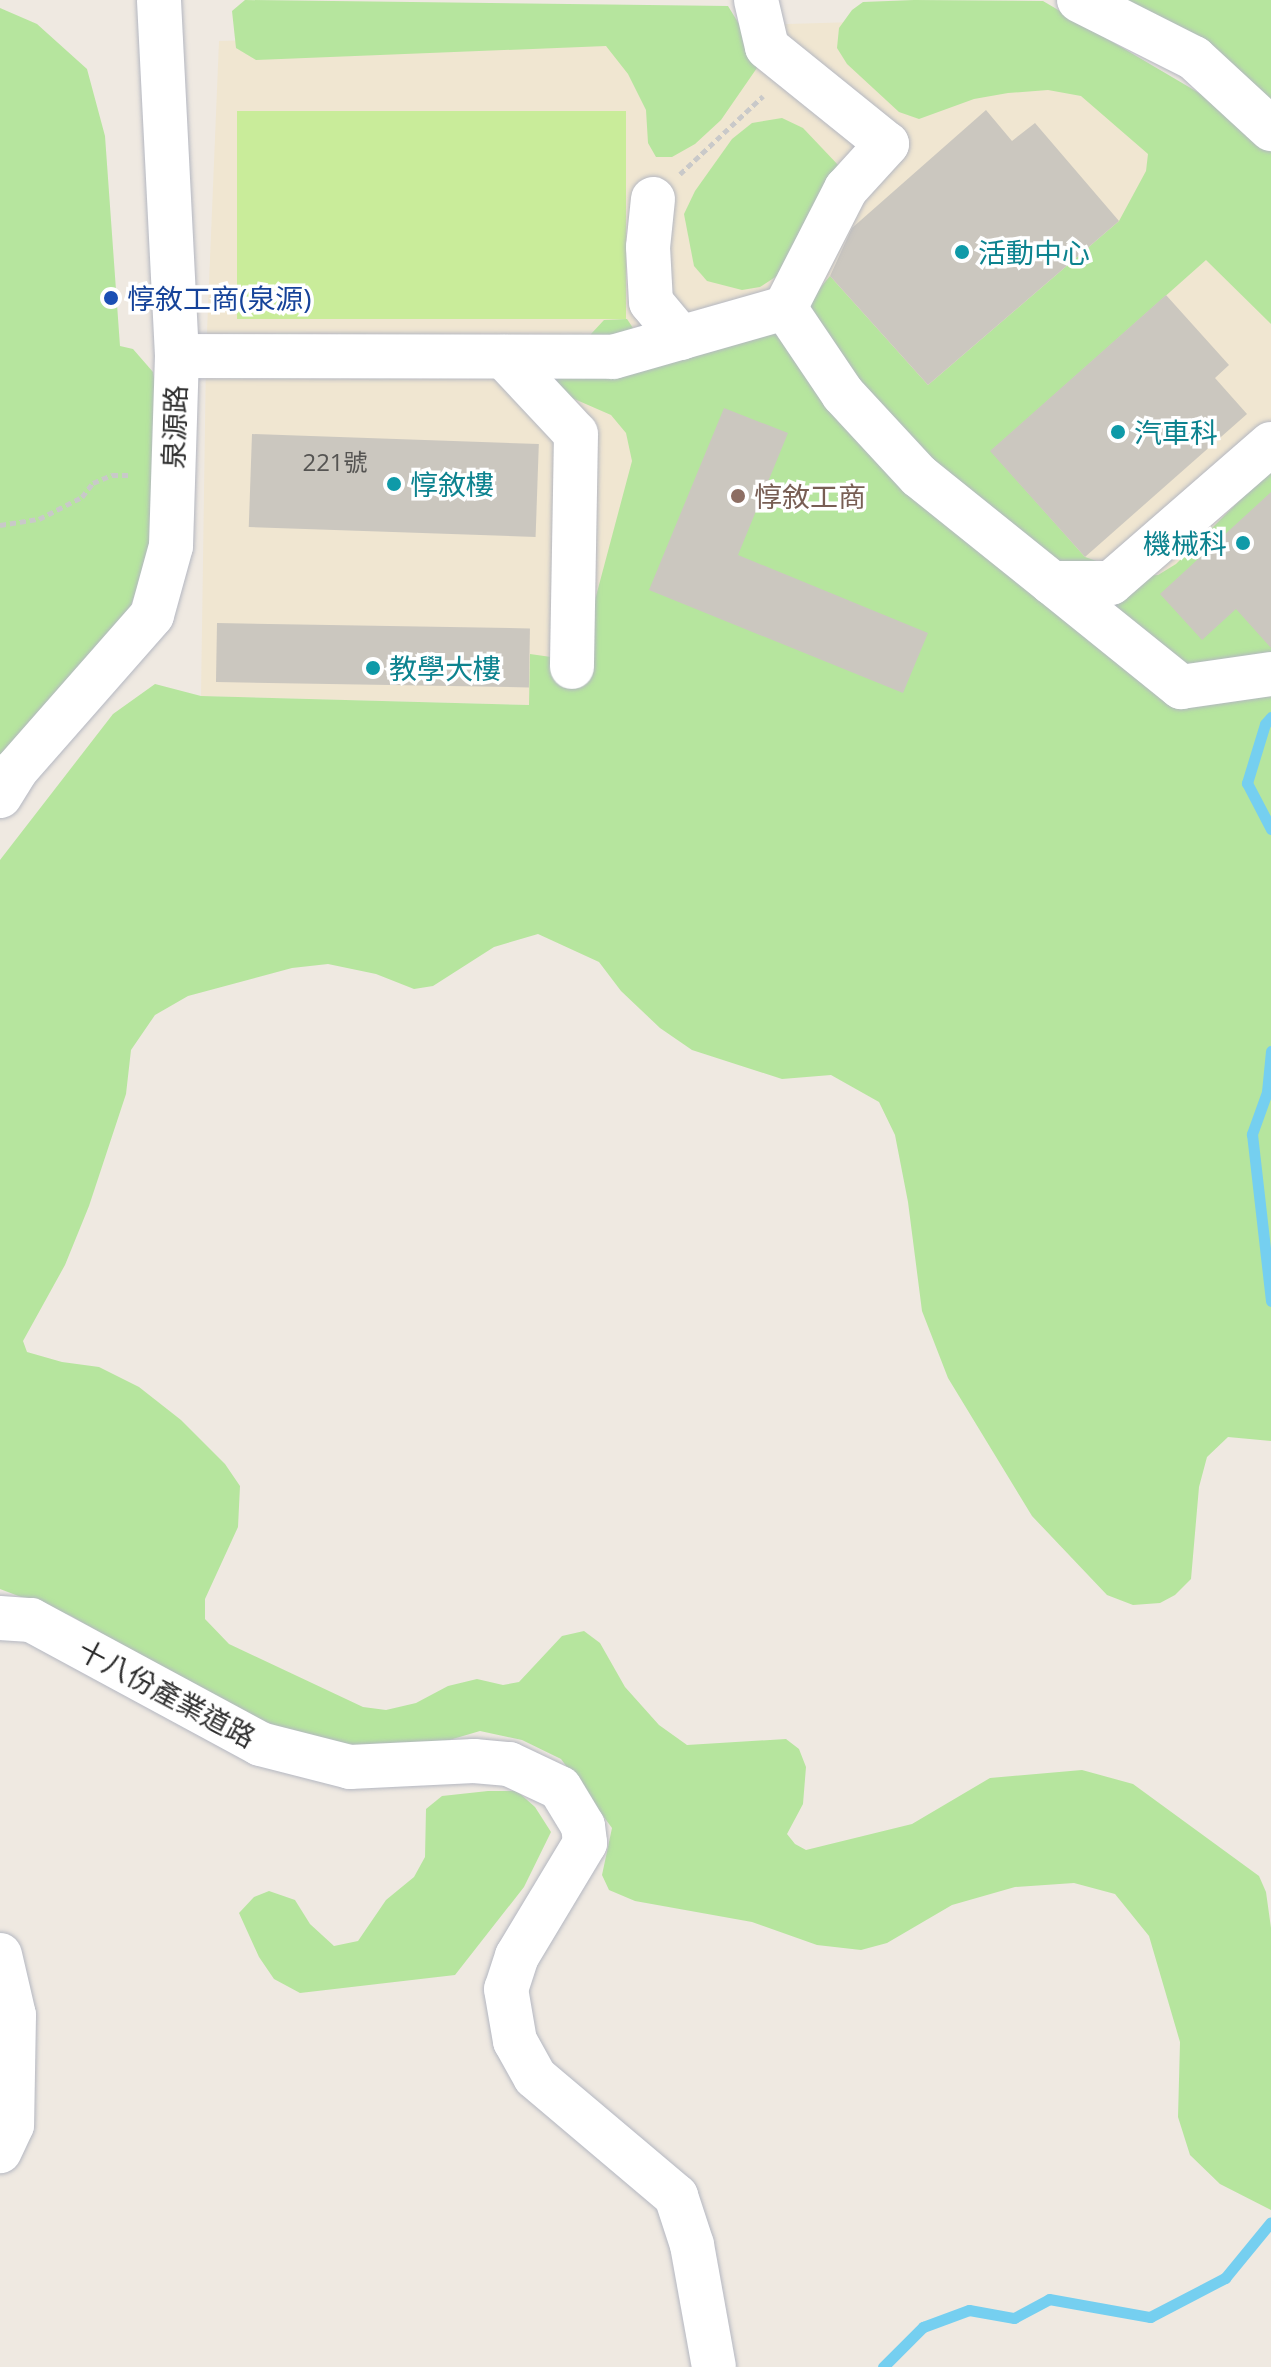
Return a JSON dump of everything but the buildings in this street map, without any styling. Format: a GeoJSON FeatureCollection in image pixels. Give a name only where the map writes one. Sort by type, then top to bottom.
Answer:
{"type":"FeatureCollection","features":[{"type":"Feature","properties":{"kind":"street","name":"泉源路"},"geometry":{"type":"LineString","coordinates":[[0,796],[16,770],[152,615],[171,546],[177,356],[159,0]]}},
{"type":"Feature","properties":{"kind":"street"},"geometry":{"type":"LineString","coordinates":[[177,356],[613,357],[785,308],[846,189],[887,144],[767,47],[756,0]]}},
{"type":"Feature","properties":{"kind":"street"},"geometry":{"type":"LineString","coordinates":[[1079,0],[1194,58],[1271,129]]}},
{"type":"Feature","properties":{"kind":"street"},"geometry":{"type":"LineString","coordinates":[[653,199],[648,247],[651,302],[681,338]]}},
{"type":"Feature","properties":{"kind":"street"},"geometry":{"type":"LineString","coordinates":[[785,308],[843,394],[919,476],[1181,687],[1271,674]]}},
{"type":"Feature","properties":{"kind":"street"},"geometry":{"type":"LineString","coordinates":[[504,357],[576,434],[572,667]]}},
{"type":"Feature","properties":{"kind":"street"},"geometry":{"type":"LineString","coordinates":[[1052,583],[1111,583],[1271,444]]}},
{"type":"Feature","properties":{"kind":"street","name":"十八份產業道路"},"geometry":{"type":"LineString","coordinates":[[0,1618],[31,1620],[222,1727],[272,1748],[350,1767],[474,1761],[509,1764],[560,1788],[583,1826],[585,1843],[513,1967],[506,1989],[515,2041],[535,2077],[676,2196],[692,2245],[714,2367]]}},
{"type":"Feature","properties":{"kind":"street"},"geometry":{"type":"LineString","coordinates":[[0,1955],[14,2015],[12,2125],[0,2151]]}},
{"type":"Feature","properties":{"kind":"path"},"geometry":{"type":"LineString","coordinates":[[653,199],[793,68]]}},
{"type":"Feature","properties":{"kind":"path"},"geometry":{"type":"LineString","coordinates":[[0,525],[39,519],[82,497],[93,483],[112,475],[173,477]]}},
{"type":"Feature","properties":{"kind":"shaded area","name":"惇敘工商"},"geometry":{"type":"Polygon","coordinates":[[[1027,17],[1271,180],[1271,795],[529,705],[201,696],[206,356],[219,41],[1027,17]]]}},
{"type":"Feature","properties":{"kind":"green space"},"geometry":{"type":"Polygon","coordinates":[[[245,0],[728,6],[752,45],[759,65],[721,120],[695,144],[672,157],[656,157],[648,143],[646,110],[628,74],[606,46],[256,60],[236,48],[232,11],[245,0]]]}},
{"type":"Feature","properties":{"kind":"green space"},"geometry":{"type":"Polygon","coordinates":[[[1094,0],[1271,0],[1271,118],[1094,0]]]}},
{"type":"Feature","properties":{"kind":"green space"},"geometry":{"type":"Polygon","coordinates":[[[1043,1],[1211,100],[1271,150],[1271,324],[1206,260],[991,451],[1085,557],[1140,576],[1158,575],[1176,564],[1271,469],[1271,1441],[1228,1437],[1207,1457],[1199,1487],[1191,1579],[1175,1595],[1160,1603],[1133,1605],[1107,1595],[1032,1516],[948,1378],[922,1311],[908,1202],[895,1135],[879,1102],[831,1075],[782,1079],[692,1050],[660,1028],[621,991],[599,962],[538,934],[494,947],[433,986],[414,989],[376,974],[328,964],[292,968],[188,996],[155,1015],[131,1050],[126,1094],[89,1206],[65,1265],[23,1341],[27,1352],[62,1362],[99,1367],[139,1387],[181,1420],[225,1464],[240,1486],[238,1527],[205,1599],[205,1619],[229,1644],[363,1707],[386,1710],[416,1703],[448,1686],[477,1679],[503,1685],[519,1682],[562,1636],[584,1631],[600,1643],[625,1687],[659,1725],[687,1745],[786,1739],[799,1749],[806,1767],[803,1804],[787,1834],[795,1844],[806,1850],[912,1824],[990,1778],[1082,1770],[1133,1784],[1259,1876],[1266,1892],[1271,1928],[1271,2210],[1220,2184],[1190,2155],[1178,2117],[1180,2042],[1149,1936],[1115,1894],[1074,1883],[1015,1887],[952,1905],[887,1943],[861,1950],[817,1945],[752,1922],[635,1901],[609,1890],[602,1875],[612,1828],[561,1759],[522,1740],[480,1731],[412,1751],[318,1743],[259,1719],[183,1680],[71,1616],[0,1589],[0,860],[113,714],[155,684],[201,696],[529,705],[530,654],[558,658],[595,600],[632,461],[626,433],[611,415],[572,398],[539,378],[586,351],[591,334],[604,320],[627,319],[635,331],[811,299],[830,276],[928,385],[1119,221],[1146,171],[1148,154],[1081,96],[1048,90],[1008,93],[974,99],[919,119],[899,112],[847,64],[837,48],[839,28],[852,10],[863,2],[1043,1]]]}},
{"type":"Feature","properties":{"kind":"green space"},"geometry":{"type":"Polygon","coordinates":[[[0,8],[37,24],[87,69],[105,136],[120,346],[133,349],[153,372],[160,415],[151,548],[128,614],[0,770],[0,8]]]}},
{"type":"Feature","properties":{"kind":"green space"},"geometry":{"type":"Polygon","coordinates":[[[237,111],[626,111],[626,319],[237,319],[237,111]]]}},
{"type":"Feature","properties":{"kind":"green space"},"geometry":{"type":"Polygon","coordinates":[[[782,118],[803,128],[840,167],[780,274],[760,287],[742,290],[707,281],[694,266],[684,214],[695,191],[732,139],[752,123],[782,118]]]}},
{"type":"Feature","properties":{"kind":"green space"},"geometry":{"type":"Polygon","coordinates":[[[517,1791],[535,1807],[551,1832],[524,1887],[455,1975],[300,1993],[274,1979],[259,1957],[239,1913],[254,1897],[269,1891],[295,1900],[310,1924],[334,1946],[358,1941],[386,1900],[414,1877],[425,1857],[426,1809],[442,1796],[517,1791]]]}},
{"type":"Feature","properties":{"kind":"waterway"},"geometry":{"type":"LineString","coordinates":[[1271,717],[1265,724],[1247,783],[1271,829]]}},
{"type":"Feature","properties":{"kind":"waterway"},"geometry":{"type":"LineString","coordinates":[[1271,1051],[1267,1092],[1252,1134],[1271,1301]]}},
{"type":"Feature","properties":{"kind":"waterway"},"geometry":{"type":"LineString","coordinates":[[883,2367],[923,2327],[969,2310],[1014,2318],[1049,2299],[1150,2317],[1225,2278],[1271,2222]]}},
{"type":"Feature","properties":{"kind":"place","name":"活動中心"},"geometry":{"type":"Point","coordinates":[962,252]}},
{"type":"Feature","properties":{"kind":"place","name":"惇敘工商(泉源)"},"geometry":{"type":"Point","coordinates":[111,298]}},
{"type":"Feature","properties":{"kind":"place","name":"汽車科"},"geometry":{"type":"Point","coordinates":[1118,432]}},
{"type":"Feature","properties":{"kind":"place","name":"惇敘樓"},"geometry":{"type":"Point","coordinates":[394,484]}},
{"type":"Feature","properties":{"kind":"place","name":"惇敘工商"},"geometry":{"type":"Point","coordinates":[738,496]}},
{"type":"Feature","properties":{"kind":"place","name":"機械科"},"geometry":{"type":"Point","coordinates":[1243,543]}},
{"type":"Feature","properties":{"kind":"place","name":"教學大樓"},"geometry":{"type":"Point","coordinates":[373,668]}}]}
